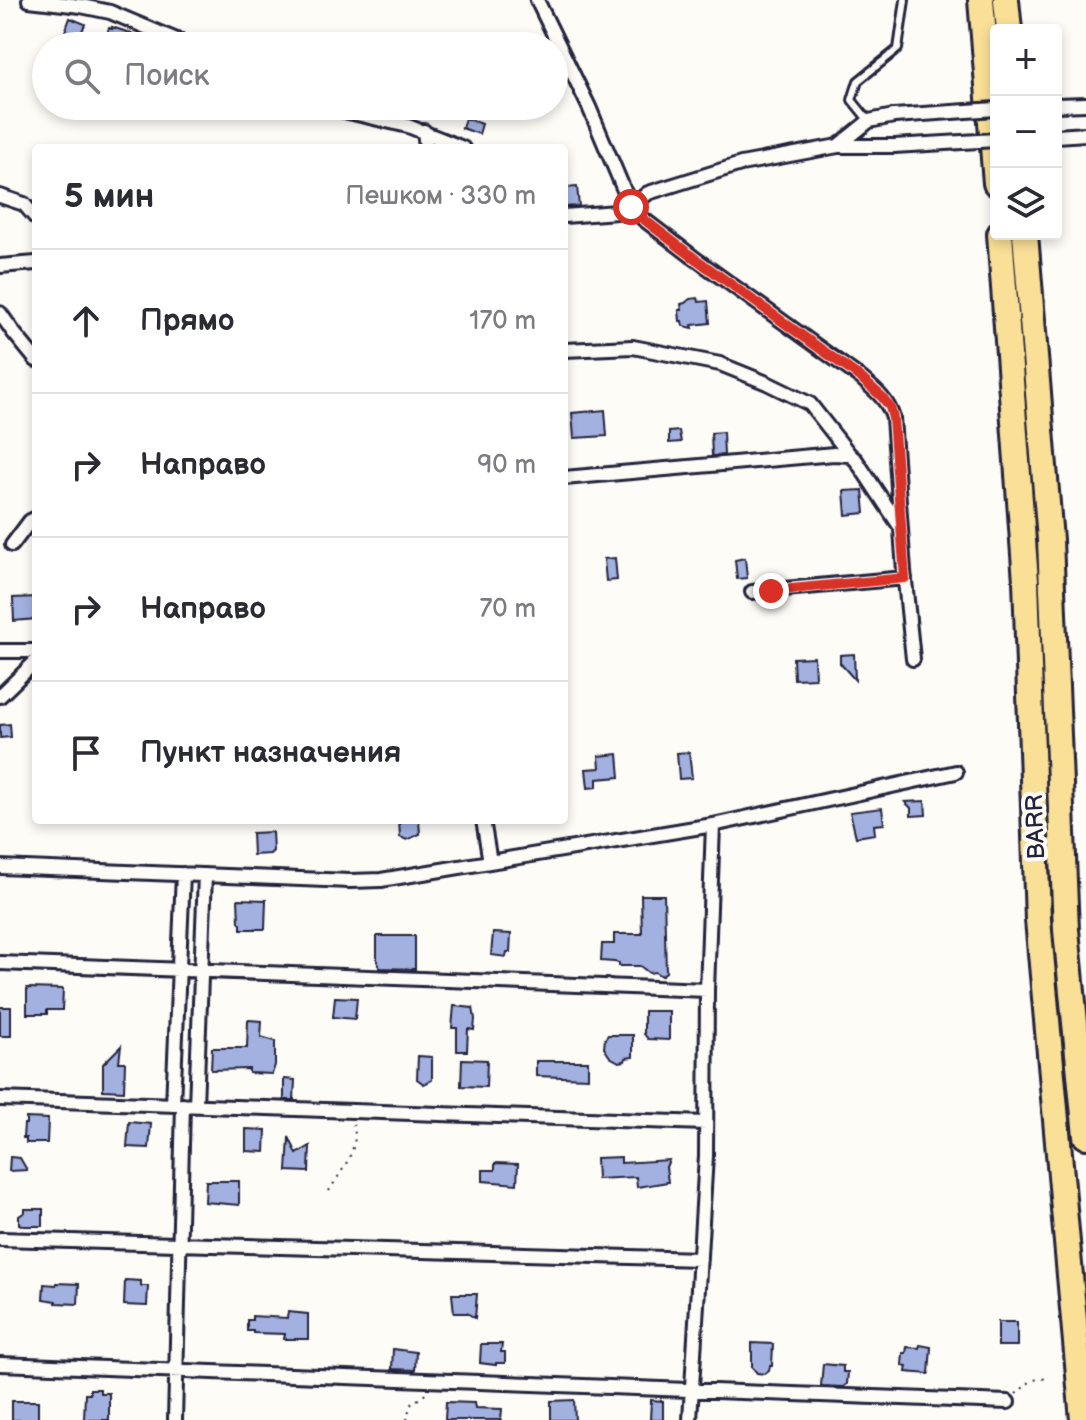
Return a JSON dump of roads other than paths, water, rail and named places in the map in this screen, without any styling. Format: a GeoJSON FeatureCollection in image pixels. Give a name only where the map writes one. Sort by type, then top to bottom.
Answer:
{"type":"FeatureCollection","features":[{"type":"Feature","properties":{"kind":"highway"},"geometry":{"type":"LineString","coordinates":[[981,0],[995,168]]}},
{"type":"Feature","properties":{"kind":"highway"},"geometry":{"type":"LineString","coordinates":[[1006,0],[1008,24]]}},
{"type":"Feature","properties":{"kind":"highway","name":"BARR"},"geometry":{"type":"LineString","coordinates":[[1000,240],[1026,581],[1038,920],[1083,1420]]}},
{"type":"Feature","properties":{"kind":"highway","name":"BARR"},"geometry":{"type":"LineString","coordinates":[[1025,240],[1050,540],[1066,930],[1086,1136]]}},
{"type":"Feature","properties":{"kind":"street"},"geometry":{"type":"LineString","coordinates":[[29,0],[110,12],[158,32]]}},
{"type":"Feature","properties":{"kind":"street"},"geometry":{"type":"LineString","coordinates":[[537,0],[553,32]]}},
{"type":"Feature","properties":{"kind":"street"},"geometry":{"type":"LineString","coordinates":[[568,64],[631,207],[693,257],[861,378],[890,407],[913,659]]}},
{"type":"Feature","properties":{"kind":"street"},"geometry":{"type":"LineString","coordinates":[[1062,105],[1086,104]]}},
{"type":"Feature","properties":{"kind":"street"},"geometry":{"type":"LineString","coordinates":[[838,146],[869,121],[894,116],[990,109]]}},
{"type":"Feature","properties":{"kind":"street"},"geometry":{"type":"LineString","coordinates":[[380,120],[424,131],[454,144]]}},
{"type":"Feature","properties":{"kind":"street"},"geometry":{"type":"LineString","coordinates":[[424,131],[426,144]]}},
{"type":"Feature","properties":{"kind":"street"},"geometry":{"type":"LineString","coordinates":[[1062,136],[1086,134]]}},
{"type":"Feature","properties":{"kind":"street"},"geometry":{"type":"LineString","coordinates":[[568,216],[617,212],[631,207],[648,193],[741,164],[838,146],[990,140]]}},
{"type":"Feature","properties":{"kind":"street"},"geometry":{"type":"LineString","coordinates":[[0,196],[24,204],[32,213]]}},
{"type":"Feature","properties":{"kind":"street"},"geometry":{"type":"LineString","coordinates":[[0,266],[32,263]]}},
{"type":"Feature","properties":{"kind":"street"},"geometry":{"type":"LineString","coordinates":[[0,313],[32,355]]}},
{"type":"Feature","properties":{"kind":"street"},"geometry":{"type":"LineString","coordinates":[[568,350],[633,347],[720,364],[810,404],[856,460],[901,528]]}},
{"type":"Feature","properties":{"kind":"street"},"geometry":{"type":"LineString","coordinates":[[568,478],[753,460],[850,455]]}},
{"type":"Feature","properties":{"kind":"street"},"geometry":{"type":"LineString","coordinates":[[12,545],[32,520]]}},
{"type":"Feature","properties":{"kind":"street"},"geometry":{"type":"LineString","coordinates":[[752,592],[905,578]]}},
{"type":"Feature","properties":{"kind":"street"},"geometry":{"type":"LineString","coordinates":[[0,651],[32,651]]}},
{"type":"Feature","properties":{"kind":"street"},"geometry":{"type":"LineString","coordinates":[[0,696],[32,665]]}},
{"type":"Feature","properties":{"kind":"street"},"geometry":{"type":"LineString","coordinates":[[0,867],[381,880],[713,825],[956,772]]}},
{"type":"Feature","properties":{"kind":"street"},"geometry":{"type":"LineString","coordinates":[[484,824],[490,862]]}},
{"type":"Feature","properties":{"kind":"street"},"geometry":{"type":"LineString","coordinates":[[690,1420],[706,1156],[707,990],[713,825]]}},
{"type":"Feature","properties":{"kind":"street"},"geometry":{"type":"LineString","coordinates":[[175,1420],[184,1105],[179,970],[183,874]]}},
{"type":"Feature","properties":{"kind":"street"},"geometry":{"type":"LineString","coordinates":[[184,1105],[201,971],[205,875]]}},
{"type":"Feature","properties":{"kind":"street"},"geometry":{"type":"LineString","coordinates":[[0,963],[707,990]]}},
{"type":"Feature","properties":{"kind":"street"},"geometry":{"type":"LineString","coordinates":[[0,1099],[706,1123]]}},
{"type":"Feature","properties":{"kind":"street"},"geometry":{"type":"LineString","coordinates":[[0,1239],[700,1259]]}},
{"type":"Feature","properties":{"kind":"street"},"geometry":{"type":"LineString","coordinates":[[0,1364],[1008,1402]]}},
{"type":"Feature","properties":{"kind":"lane"},"geometry":{"type":"LineString","coordinates":[[869,121],[852,100],[858,81],[898,49],[905,0]]}}]}
